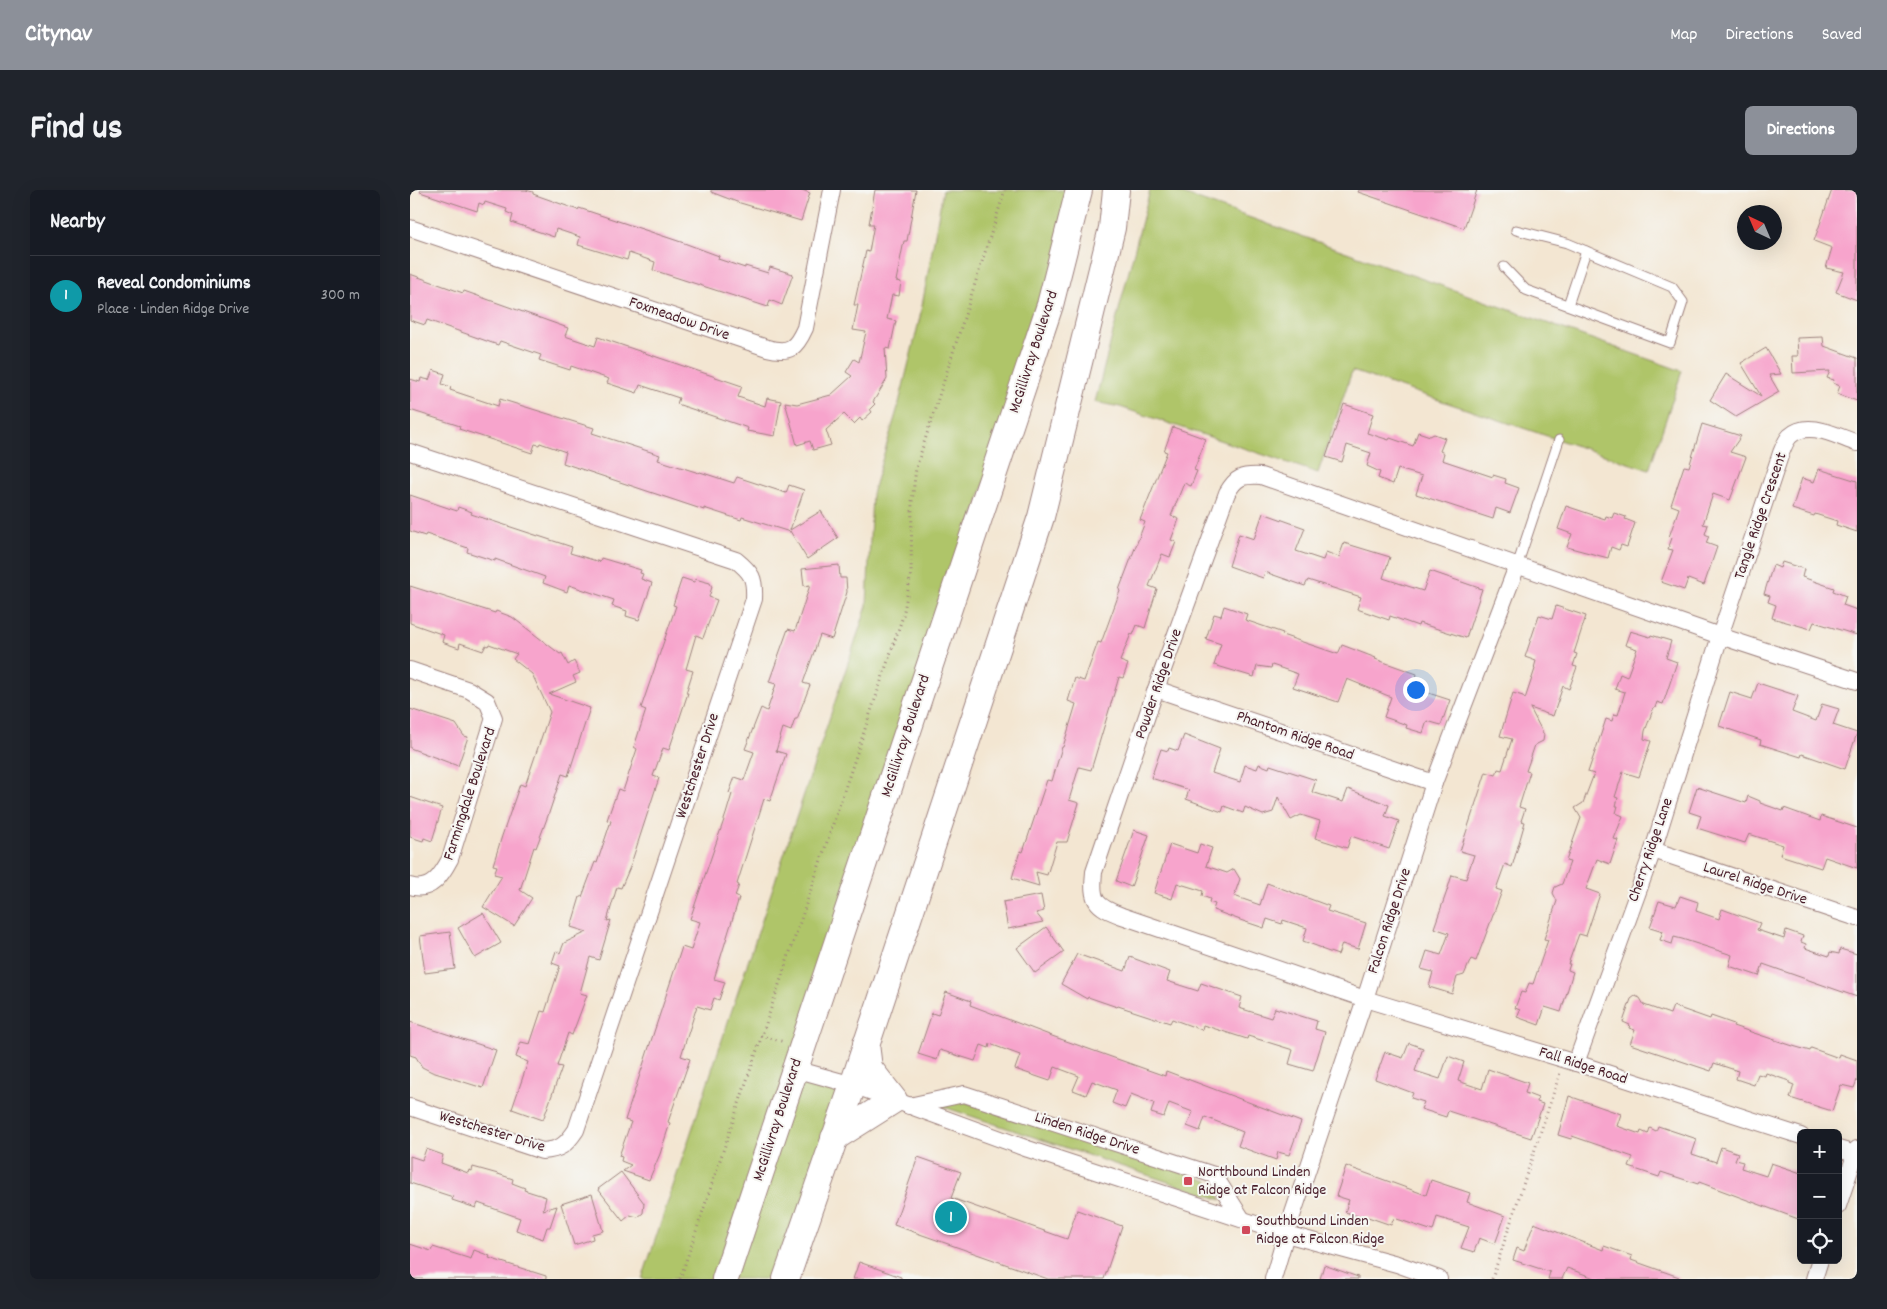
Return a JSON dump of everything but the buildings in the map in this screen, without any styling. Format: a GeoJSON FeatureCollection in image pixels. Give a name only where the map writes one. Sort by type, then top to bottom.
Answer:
{"type":"FeatureCollection","features":[{"type":"Feature","properties":{"kind":"main road","name":"McGillivray Boulevard"},"geometry":{"type":"LineString","coordinates":[[725,1279],[1050,305],[1079,190]]}},
{"type":"Feature","properties":{"kind":"main road"},"geometry":{"type":"LineString","coordinates":[[786,1279],[853,1084],[1041,517],[1112,228],[1116,190]]}},
{"type":"Feature","properties":{"kind":"main road"},"geometry":{"type":"LineString","coordinates":[[834,1138],[901,1103],[869,1068],[866,1044]]}},
{"type":"Feature","properties":{"kind":"street","name":"Foxmeadow Drive"},"geometry":{"type":"LineString","coordinates":[[410,228],[780,351],[791,349],[799,341],[805,328],[832,190]]}},
{"type":"Feature","properties":{"kind":"street","name":"Tangle Ridge Crescent"},"geometry":{"type":"LineString","coordinates":[[1720,636],[1781,453],[1789,436],[1803,429],[1817,430],[1857,443]]}},
{"type":"Feature","properties":{"kind":"street","name":"Westchester Drive"},"geometry":{"type":"LineString","coordinates":[[410,452],[736,560],[752,576],[755,585],[754,599],[576,1130],[568,1142],[556,1150],[542,1151],[410,1107]]}},
{"type":"Feature","properties":{"kind":"street","name":"Powder Ridge Drive"},"geometry":{"type":"LineString","coordinates":[[1365,999],[1102,908],[1092,892],[1094,872],[1156,689],[1227,493],[1234,482],[1246,476],[1261,476],[1517,566]]}},
{"type":"Feature","properties":{"kind":"street"},"geometry":{"type":"LineString","coordinates":[[1517,566],[1857,681]]}},
{"type":"Feature","properties":{"kind":"street","name":"Falcon Ridge Drive"},"geometry":{"type":"LineString","coordinates":[[1273,1279],[1286,1234],[1365,999],[1434,783],[1517,566]]}},
{"type":"Feature","properties":{"kind":"street","name":"Cherry Ridge Lane"},"geometry":{"type":"LineString","coordinates":[[1576,1063],[1653,850],[1720,636]]}},
{"type":"Feature","properties":{"kind":"street","name":"Farmingdale Boulevard"},"geometry":{"type":"LineString","coordinates":[[410,670],[469,690],[487,701],[494,718],[450,859],[441,876],[428,886],[410,886]]}},
{"type":"Feature","properties":{"kind":"street","name":"Phantom Ridge Road"},"geometry":{"type":"LineString","coordinates":[[1156,689],[1434,783]]}},
{"type":"Feature","properties":{"kind":"street","name":"Laurel Ridge Drive"},"geometry":{"type":"LineString","coordinates":[[1653,850],[1857,918]]}},
{"type":"Feature","properties":{"kind":"street","name":"Fall Ridge Road"},"geometry":{"type":"LineString","coordinates":[[1365,999],[1576,1063],[1797,1135]]}},
{"type":"Feature","properties":{"kind":"street","name":"Linden Ridge Drive"},"geometry":{"type":"LineString","coordinates":[[794,1070],[853,1084],[1028,1150],[1286,1234],[1397,1264],[1439,1279]]}},
{"type":"Feature","properties":{"kind":"street","name":"Linden Ridge Drive"},"geometry":{"type":"LineString","coordinates":[[901,1103],[964,1094],[1214,1175],[1242,1219]]}},
{"type":"Feature","properties":{"kind":"street"},"geometry":{"type":"LineString","coordinates":[[1842,1150],[1856,1152],[1842,1194]]}},
{"type":"Feature","properties":{"kind":"street"},"geometry":{"type":"LineString","coordinates":[[1814,1279],[1819,1264]]}},
{"type":"Feature","properties":{"kind":"lane"},"geometry":{"type":"LineString","coordinates":[[1504,267],[1526,290],[1670,343],[1683,302],[1672,287],[1567,243],[1516,230]]}},
{"type":"Feature","properties":{"kind":"lane"},"geometry":{"type":"LineString","coordinates":[[1568,305],[1586,251]]}},
{"type":"Feature","properties":{"kind":"lane"},"geometry":{"type":"LineString","coordinates":[[1517,566],[1559,440]]}},
{"type":"Feature","properties":{"kind":"path"},"geometry":{"type":"LineString","coordinates":[[680,1279],[903,616],[911,574],[912,502],[916,468],[1005,190]]}},
{"type":"Feature","properties":{"kind":"path"},"geometry":{"type":"LineString","coordinates":[[1492,1279],[1562,1067],[1576,1063]]}},
{"type":"Feature","properties":{"kind":"green space"},"geometry":{"type":"Polygon","coordinates":[[[943,190],[1079,190],[795,1069],[853,1085],[786,1279],[642,1279],[867,606],[872,494],[898,407],[920,317],[943,190]]]}},
{"type":"Feature","properties":{"kind":"green space"},"geometry":{"type":"Polygon","coordinates":[[[1150,190],[1172,190],[1682,371],[1649,470],[1352,371],[1318,473],[1120,407],[1095,402],[1150,190]]]}},
{"type":"Feature","properties":{"kind":"green space"},"geometry":{"type":"Polygon","coordinates":[[[959,1100],[1208,1181],[1222,1200],[938,1105],[959,1100]]]}},
{"type":"Feature","properties":{"kind":"place","name":"Northbound Linden Ridge at Falcon Ridge"},"geometry":{"type":"Point","coordinates":[1188,1181]}},
{"type":"Feature","properties":{"kind":"place","name":"Reveal Condominiums"},"geometry":{"type":"Point","coordinates":[951,1217]}},
{"type":"Feature","properties":{"kind":"place","name":"Southbound Linden Ridge at Falcon Ridge"},"geometry":{"type":"Point","coordinates":[1246,1230]}}]}
